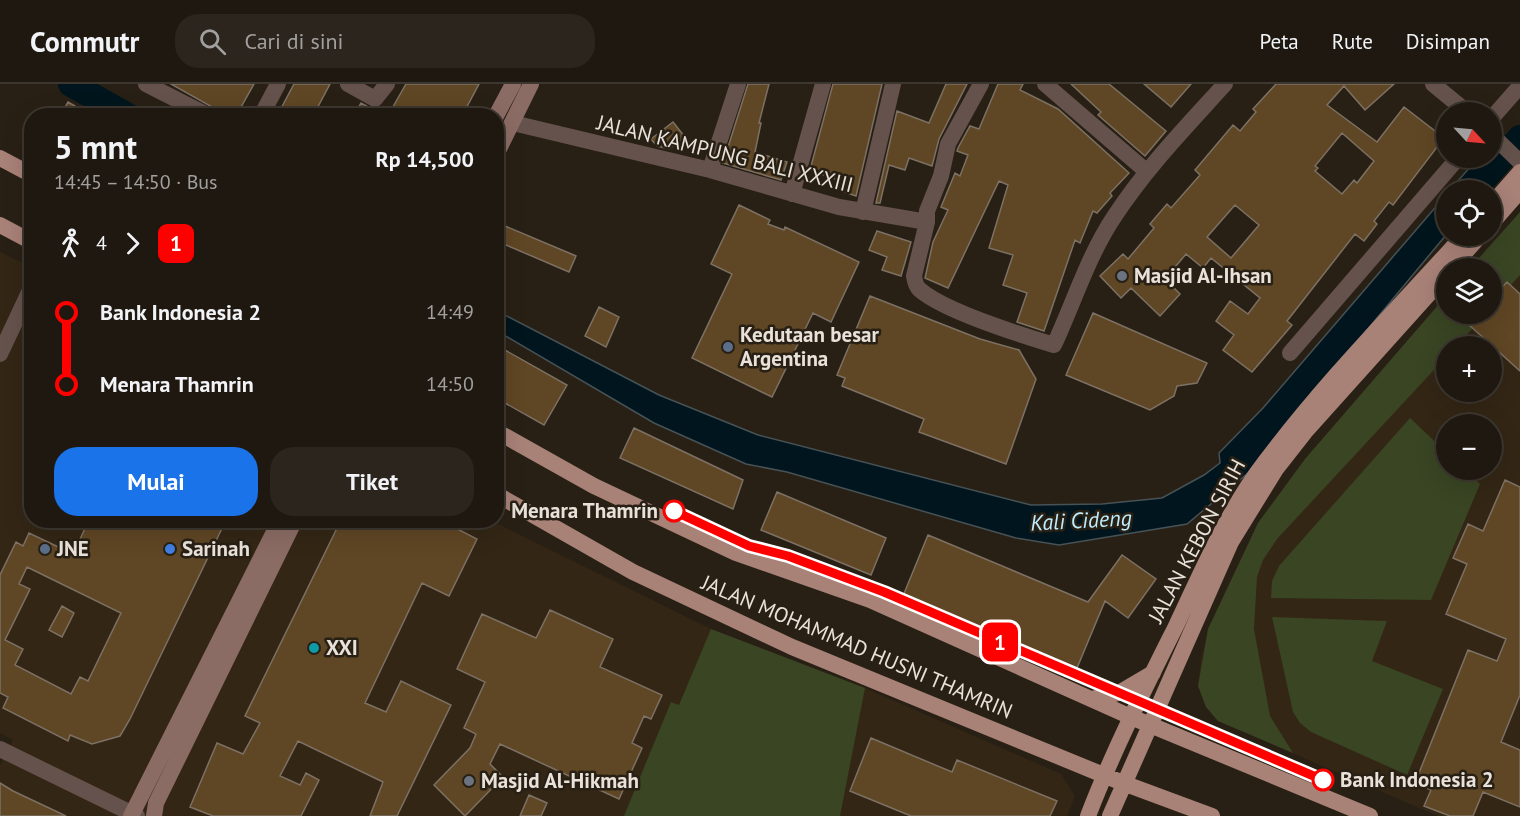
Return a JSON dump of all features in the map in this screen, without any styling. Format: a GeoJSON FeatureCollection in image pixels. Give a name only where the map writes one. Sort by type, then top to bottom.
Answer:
{"type":"FeatureCollection","features":[{"type":"Feature","properties":{"kind":"main road"},"geometry":{"type":"LineString","coordinates":[[500,108],[513,84]]}},
{"type":"Feature","properties":{"kind":"main road"},"geometry":{"type":"LineString","coordinates":[[504,140],[531,84]]}},
{"type":"Feature","properties":{"kind":"main road"},"geometry":{"type":"LineString","coordinates":[[0,158],[24,171]]}},
{"type":"Feature","properties":{"kind":"main road"},"geometry":{"type":"LineString","coordinates":[[1502,189],[1519,164]]}},
{"type":"Feature","properties":{"kind":"main road"},"geometry":{"type":"LineString","coordinates":[[1502,211],[1520,191]]}},
{"type":"Feature","properties":{"kind":"main road"},"geometry":{"type":"LineString","coordinates":[[0,225],[24,238]]}},
{"type":"Feature","properties":{"kind":"main road","name":"JALAN KEBON SIRIH"},"geometry":{"type":"LineString","coordinates":[[1088,816],[1131,717],[1204,566],[1265,462],[1347,365],[1454,246]]}},
{"type":"Feature","properties":{"kind":"main road"},"geometry":{"type":"LineString","coordinates":[[1460,258],[1471,246]]}},
{"type":"Feature","properties":{"kind":"main road","name":"JALAN KEBON SIRIH"},"geometry":{"type":"LineString","coordinates":[[1110,816],[1123,783],[1180,662],[1231,542],[1258,496],[1305,432],[1436,285]]}},
{"type":"Feature","properties":{"kind":"main road","name":"JALAN MOHAMMAD HUSNI THAMRIN"},"geometry":{"type":"LineString","coordinates":[[504,435],[594,486],[736,553],[870,600],[1131,717],[1370,816]]}},
{"type":"Feature","properties":{"kind":"main road","name":"JALAN MOHAMMAD HUSNI THAMRIN"},"geometry":{"type":"LineString","coordinates":[[504,499],[633,572],[710,610],[828,663],[1104,776],[1212,816]]}},
{"type":"Feature","properties":{"kind":"main road"},"geometry":{"type":"LineString","coordinates":[[134,815],[276,528]]}},
{"type":"Feature","properties":{"kind":"main road"},"geometry":{"type":"LineString","coordinates":[[154,816],[156,803],[292,528]]}},
{"type":"Feature","properties":{"kind":"main road"},"geometry":{"type":"LineString","coordinates":[[1091,699],[1119,693],[1153,673]]}},
{"type":"Feature","properties":{"kind":"street"},"geometry":{"type":"LineString","coordinates":[[146,84],[193,108]]}},
{"type":"Feature","properties":{"kind":"street"},"geometry":{"type":"LineString","coordinates":[[265,108],[278,84]]}},
{"type":"Feature","properties":{"kind":"street"},"geometry":{"type":"LineString","coordinates":[[348,84],[375,99],[387,84]]}},
{"type":"Feature","properties":{"kind":"street"},"geometry":{"type":"LineString","coordinates":[[710,170],[738,84]]}},
{"type":"Feature","properties":{"kind":"street"},"geometry":{"type":"LineString","coordinates":[[792,194],[823,84]]}},
{"type":"Feature","properties":{"kind":"street"},"geometry":{"type":"LineString","coordinates":[[863,212],[893,84]]}},
{"type":"Feature","properties":{"kind":"street"},"geometry":{"type":"LineString","coordinates":[[981,84],[948,144],[941,176],[927,211],[927,222],[914,276],[919,289],[957,310],[1054,345],[1094,252],[1113,218],[1146,171],[1225,84]]}},
{"type":"Feature","properties":{"kind":"street"},"geometry":{"type":"LineString","coordinates":[[1045,84],[1146,171]]}},
{"type":"Feature","properties":{"kind":"street"},"geometry":{"type":"LineString","coordinates":[[1433,84],[1455,102]]}},
{"type":"Feature","properties":{"kind":"street"},"geometry":{"type":"LineString","coordinates":[[1502,106],[1520,86]]}},
{"type":"Feature","properties":{"kind":"street","name":"JALAN KAMPUNG BALI XXXIII"},"geometry":{"type":"LineString","coordinates":[[513,123],[710,170],[863,212],[927,222]]}},
{"type":"Feature","properties":{"kind":"street"},"geometry":{"type":"LineString","coordinates":[[1502,146],[1519,164]]}},
{"type":"Feature","properties":{"kind":"street"},"geometry":{"type":"LineString","coordinates":[[1290,353],[1449,168]]}},
{"type":"Feature","properties":{"kind":"street"},"geometry":{"type":"LineString","coordinates":[[0,354],[24,303]]}},
{"type":"Feature","properties":{"kind":"street"},"geometry":{"type":"LineString","coordinates":[[0,749],[134,815]]}},
{"type":"Feature","properties":{"kind":"shaded area"},"geometry":{"type":"Polygon","coordinates":[[[1520,212],[1520,816],[1438,816],[1218,721],[1206,707],[1198,686],[1208,629],[1258,523],[1305,459],[1436,308],[1436,324],[1502,324],[1502,258],[1479,258],[1490,246],[1502,246],[1502,232],[1520,212]]]}},
{"type":"Feature","properties":{"kind":"shaded area"},"geometry":{"type":"Polygon","coordinates":[[[0,252],[24,264],[24,528],[504,527],[711,629],[865,688],[1061,774],[1075,796],[1067,816],[0,816],[0,766],[13,740],[0,733],[0,252]]]}},
{"type":"Feature","properties":{"kind":"green space"},"geometry":{"type":"Polygon","coordinates":[[[1520,212],[1520,275],[1511,285],[1507,282],[1502,287],[1502,258],[1479,258],[1490,246],[1502,246],[1502,232],[1520,212]]]}},
{"type":"Feature","properties":{"kind":"green space"},"geometry":{"type":"Polygon","coordinates":[[[1436,308],[1436,324],[1469,324],[1473,328],[1465,336],[1436,336],[1436,368],[1277,539],[1263,560],[1257,577],[1254,629],[1270,716],[1293,753],[1218,721],[1206,707],[1198,686],[1208,629],[1258,523],[1305,459],[1436,308]]]}},
{"type":"Feature","properties":{"kind":"green space"},"geometry":{"type":"Polygon","coordinates":[[[1410,418],[1436,443],[1436,480],[1476,480],[1480,484],[1431,600],[1271,598],[1272,581],[1279,566],[1410,418]]]}},
{"type":"Feature","properties":{"kind":"green space"},"geometry":{"type":"Polygon","coordinates":[[[1272,617],[1387,621],[1372,661],[1443,689],[1407,775],[1311,732],[1300,723],[1293,712],[1272,617]]]}},
{"type":"Feature","properties":{"kind":"green space"},"geometry":{"type":"Polygon","coordinates":[[[711,629],[865,688],[840,816],[624,816],[671,702],[679,705],[711,629]]]}},
{"type":"Feature","properties":{"kind":"water"},"geometry":{"type":"Polygon","coordinates":[[[1469,168],[1501,168],[1491,180],[1459,180],[1469,168]]]}},
{"type":"Feature","properties":{"kind":"water"},"geometry":{"type":"Polygon","coordinates":[[[1436,207],[1437,246],[1248,473],[1187,524],[1059,545],[1016,538],[787,472],[746,464],[654,423],[504,335],[504,315],[659,395],[758,435],[1031,505],[1102,504],[1162,498],[1204,475],[1220,463],[1219,453],[1263,408],[1436,207]]]}},
{"type":"Feature","properties":{"kind":"building"},"geometry":{"type":"Polygon","coordinates":[[[171,84],[254,84],[240,108],[214,108],[171,84]]]}},
{"type":"Feature","properties":{"kind":"building"},"geometry":{"type":"Polygon","coordinates":[[[294,84],[330,84],[317,108],[281,108],[294,84]]]}},
{"type":"Feature","properties":{"kind":"building"},"geometry":{"type":"Polygon","coordinates":[[[406,84],[479,84],[466,108],[392,108],[406,84]]]}},
{"type":"Feature","properties":{"kind":"building"},"geometry":{"type":"Polygon","coordinates":[[[748,84],[769,84],[759,123],[761,123],[755,152],[787,162],[781,180],[723,163],[748,84]]]}},
{"type":"Feature","properties":{"kind":"building"},"geometry":{"type":"Polygon","coordinates":[[[833,84],[882,84],[856,196],[835,189],[838,180],[810,170],[833,84]]]}},
{"type":"Feature","properties":{"kind":"building"},"geometry":{"type":"Polygon","coordinates":[[[946,84],[967,84],[939,139],[932,166],[909,158],[905,170],[889,165],[880,203],[876,203],[897,111],[929,123],[946,84]]]}},
{"type":"Feature","properties":{"kind":"building"},"geometry":{"type":"Polygon","coordinates":[[[998,84],[1023,84],[1020,90],[1058,109],[1129,173],[1110,193],[1112,196],[1097,213],[1093,211],[1080,243],[1075,240],[1044,331],[1017,322],[1027,293],[1003,285],[1013,255],[989,248],[1008,185],[999,181],[948,288],[925,278],[933,242],[948,210],[941,207],[955,173],[960,176],[968,155],[957,151],[958,148],[970,126],[979,129],[998,84]]]}},
{"type":"Feature","properties":{"kind":"building"},"geometry":{"type":"Polygon","coordinates":[[[1071,84],[1109,84],[1166,131],[1145,156],[1098,115],[1101,112],[1071,84]]]}},
{"type":"Feature","properties":{"kind":"building"},"geometry":{"type":"Polygon","coordinates":[[[1144,84],[1191,84],[1171,107],[1144,84]]]}},
{"type":"Feature","properties":{"kind":"building"},"geometry":{"type":"Polygon","coordinates":[[[1276,84],[1394,84],[1365,110],[1344,86],[1327,105],[1377,142],[1404,107],[1436,132],[1436,149],[1393,205],[1389,202],[1374,221],[1377,224],[1364,241],[1355,234],[1287,321],[1292,325],[1252,372],[1223,350],[1234,335],[1216,321],[1230,301],[1248,314],[1260,298],[1211,258],[1203,268],[1186,254],[1165,279],[1180,294],[1160,316],[1131,288],[1121,298],[1100,276],[1123,254],[1128,259],[1154,228],[1150,224],[1167,204],[1171,208],[1200,175],[1195,170],[1233,125],[1240,131],[1256,112],[1253,109],[1276,84]],[[1342,133],[1315,166],[1318,168],[1315,171],[1342,194],[1354,180],[1357,183],[1374,161],[1342,133]],[[1235,205],[1207,237],[1231,258],[1259,225],[1235,205]]]}},
{"type":"Feature","properties":{"kind":"building"},"geometry":{"type":"Polygon","coordinates":[[[68,102],[78,108],[65,108],[68,102]]]}},
{"type":"Feature","properties":{"kind":"building"},"geometry":{"type":"Polygon","coordinates":[[[361,103],[370,108],[358,108],[361,103]]]}},
{"type":"Feature","properties":{"kind":"building"},"geometry":{"type":"Polygon","coordinates":[[[673,122],[685,137],[669,149],[657,146],[651,139],[673,122]]]}},
{"type":"Feature","properties":{"kind":"building"},"geometry":{"type":"Polygon","coordinates":[[[739,205],[770,220],[768,224],[784,230],[785,227],[859,262],[831,322],[813,313],[772,397],[692,358],[732,274],[711,264],[739,205]]]}},
{"type":"Feature","properties":{"kind":"building"},"geometry":{"type":"Polygon","coordinates":[[[505,226],[576,256],[569,272],[504,244],[505,226]]]}},
{"type":"Feature","properties":{"kind":"building"},"geometry":{"type":"Polygon","coordinates":[[[877,231],[911,242],[901,276],[882,270],[887,257],[869,250],[877,231]]]}},
{"type":"Feature","properties":{"kind":"building"},"geometry":{"type":"Polygon","coordinates":[[[1507,282],[1520,294],[1520,371],[1502,355],[1502,336],[1481,336],[1468,324],[1502,324],[1502,287],[1507,282]]]}},
{"type":"Feature","properties":{"kind":"building"},"geometry":{"type":"Polygon","coordinates":[[[870,296],[980,339],[1019,350],[1036,379],[1006,464],[919,432],[924,419],[842,386],[845,378],[837,375],[870,296]]]}},
{"type":"Feature","properties":{"kind":"building"},"geometry":{"type":"Polygon","coordinates":[[[599,307],[619,317],[606,347],[585,336],[599,307]]]}},
{"type":"Feature","properties":{"kind":"building"},"geometry":{"type":"Polygon","coordinates":[[[1093,313],[1207,363],[1197,383],[1177,386],[1174,396],[1150,410],[1066,375],[1093,313]]]}},
{"type":"Feature","properties":{"kind":"building"},"geometry":{"type":"Polygon","coordinates":[[[504,350],[567,385],[544,425],[504,402],[504,350]]]}},
{"type":"Feature","properties":{"kind":"building"},"geometry":{"type":"Polygon","coordinates":[[[634,428],[743,480],[733,509],[620,458],[634,428]]]}},
{"type":"Feature","properties":{"kind":"building"},"geometry":{"type":"Polygon","coordinates":[[[1505,480],[1520,487],[1520,695],[1501,742],[1520,750],[1520,807],[1483,792],[1473,816],[1450,816],[1424,806],[1431,790],[1415,783],[1468,650],[1497,661],[1506,639],[1446,614],[1467,564],[1453,558],[1468,524],[1483,531],[1505,480]]]}},
{"type":"Feature","properties":{"kind":"building"},"geometry":{"type":"Polygon","coordinates":[[[777,492],[886,538],[871,575],[761,530],[777,492]]]}},
{"type":"Feature","properties":{"kind":"building"},"geometry":{"type":"Polygon","coordinates":[[[85,528],[222,528],[120,736],[92,744],[70,735],[68,741],[3,708],[8,697],[0,693],[0,575],[16,542],[23,546],[29,533],[73,554],[85,528]],[[27,567],[19,584],[30,589],[5,640],[23,649],[15,665],[71,694],[80,677],[88,681],[121,613],[27,567]]]}},
{"type":"Feature","properties":{"kind":"building"},"geometry":{"type":"Polygon","coordinates":[[[337,528],[456,528],[477,539],[449,596],[422,583],[365,703],[386,712],[401,681],[451,705],[397,816],[370,816],[383,782],[298,741],[280,776],[300,785],[306,773],[319,780],[301,816],[213,816],[190,807],[217,743],[243,754],[260,723],[245,716],[337,528]]]}},
{"type":"Feature","properties":{"kind":"building"},"geometry":{"type":"Polygon","coordinates":[[[928,535],[1088,602],[1122,555],[1156,579],[1128,618],[1105,601],[1077,668],[903,596],[928,535]]]}},
{"type":"Feature","properties":{"kind":"building"},"geometry":{"type":"Polygon","coordinates":[[[62,606],[74,613],[62,637],[49,630],[62,606]]]}},
{"type":"Feature","properties":{"kind":"building"},"geometry":{"type":"Polygon","coordinates":[[[550,610],[613,639],[600,667],[662,695],[651,719],[644,716],[632,743],[642,748],[619,799],[500,744],[490,764],[503,777],[465,816],[434,785],[470,748],[476,734],[464,728],[485,682],[457,669],[482,614],[536,638],[550,610]]]}},
{"type":"Feature","properties":{"kind":"building"},"geometry":{"type":"Polygon","coordinates":[[[871,738],[952,772],[957,760],[1057,801],[1050,816],[911,816],[850,791],[871,738]]]}},
{"type":"Feature","properties":{"kind":"building"},"geometry":{"type":"Polygon","coordinates":[[[0,783],[13,791],[66,816],[0,816],[0,783]]]}},
{"type":"Feature","properties":{"kind":"building"},"geometry":{"type":"Polygon","coordinates":[[[529,795],[547,803],[541,816],[520,816],[529,795]]]}},
{"type":"Feature","properties":{"kind":"waterway","name":"Kali Cideng"},"geometry":{"type":"LineString","coordinates":[[71,84],[114,108]]}},
{"type":"Feature","properties":{"kind":"waterway","name":"Kali Cideng"},"geometry":{"type":"LineString","coordinates":[[1483,180],[1520,138]]}},
{"type":"Feature","properties":{"kind":"bus line","name":"1"},"geometry":{"type":"LineString","coordinates":[[674,511],[749,546],[788,556],[884,592],[1157,711],[1323,780]]}},
{"type":"Feature","properties":{"kind":"place","name":"Masjid Al-Ihsan"},"geometry":{"type":"Point","coordinates":[1122,276]}},
{"type":"Feature","properties":{"kind":"place","name":"Kedutaan besar Argentina"},"geometry":{"type":"Point","coordinates":[728,347]}},
{"type":"Feature","properties":{"kind":"place","name":"Menara Thamrin"},"geometry":{"type":"Point","coordinates":[674,511]}},
{"type":"Feature","properties":{"kind":"place","name":"JNE"},"geometry":{"type":"Point","coordinates":[45,549]}},
{"type":"Feature","properties":{"kind":"place","name":"Sarinah"},"geometry":{"type":"Point","coordinates":[170,549]}},
{"type":"Feature","properties":{"kind":"place","name":"XXI"},"geometry":{"type":"Point","coordinates":[314,648]}},
{"type":"Feature","properties":{"kind":"place","name":"Bank Indonesia 2"},"geometry":{"type":"Point","coordinates":[1323,780]}},
{"type":"Feature","properties":{"kind":"place","name":"Masjid Al-Hikmah"},"geometry":{"type":"Point","coordinates":[469,781]}}]}
